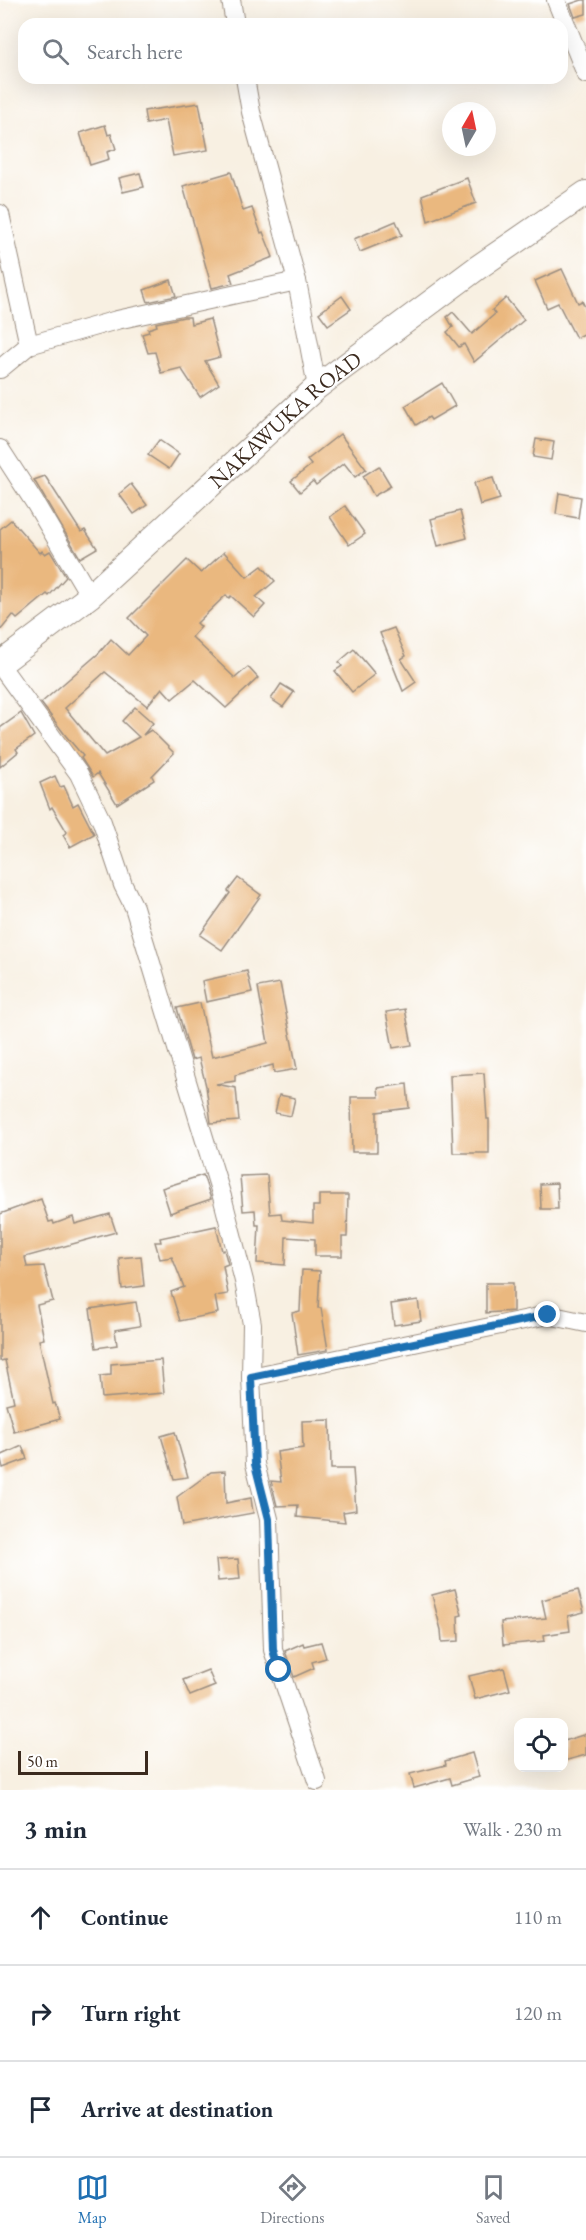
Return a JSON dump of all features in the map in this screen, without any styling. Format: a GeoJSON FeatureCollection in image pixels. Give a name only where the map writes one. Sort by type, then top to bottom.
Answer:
{"type":"FeatureCollection","features":[{"type":"Feature","properties":{"kind":"main road","name":"NAKAWUKA ROAD"},"geometry":{"type":"LineString","coordinates":[[0,665],[90,596],[317,387],[477,268],[586,193]]}},
{"type":"Feature","properties":{"kind":"street"},"geometry":{"type":"LineString","coordinates":[[231,0],[234,18]]}},
{"type":"Feature","properties":{"kind":"street"},"geometry":{"type":"LineString","coordinates":[[556,0],[563,18]]}},
{"type":"Feature","properties":{"kind":"street"},"geometry":{"type":"LineString","coordinates":[[568,30],[586,74]]}},
{"type":"Feature","properties":{"kind":"street"},"geometry":{"type":"LineString","coordinates":[[245,84],[250,112],[297,281],[317,387]]}},
{"type":"Feature","properties":{"kind":"street"},"geometry":{"type":"LineString","coordinates":[[0,214],[28,345]]}},
{"type":"Feature","properties":{"kind":"street"},"geometry":{"type":"LineString","coordinates":[[0,369],[28,345],[117,320],[297,281]]}},
{"type":"Feature","properties":{"kind":"street"},"geometry":{"type":"LineString","coordinates":[[0,449],[90,596]]}},
{"type":"Feature","properties":{"kind":"street"},"geometry":{"type":"LineString","coordinates":[[0,665],[79,774],[102,822],[123,885],[134,907],[223,1200],[244,1281],[252,1324],[251,1377],[255,1464],[269,1519],[273,1650],[317,1781]]}},
{"type":"Feature","properties":{"kind":"street"},"geometry":{"type":"LineString","coordinates":[[251,1377],[548,1315],[586,1323]]}},
{"type":"Feature","properties":{"kind":"building"},"geometry":{"type":"Polygon","coordinates":[[[586,0],[586,14],[575,17],[570,4],[586,0]]]}},
{"type":"Feature","properties":{"kind":"building"},"geometry":{"type":"Polygon","coordinates":[[[199,103],[208,150],[173,156],[166,120],[146,124],[144,111],[199,103]]]}},
{"type":"Feature","properties":{"kind":"building"},"geometry":{"type":"Polygon","coordinates":[[[105,125],[116,149],[107,152],[109,159],[90,165],[80,133],[105,125]]]}},
{"type":"Feature","properties":{"kind":"building"},"geometry":{"type":"Polygon","coordinates":[[[231,172],[243,211],[252,208],[273,257],[230,274],[233,283],[212,288],[183,186],[231,172]]]}},
{"type":"Feature","properties":{"kind":"building"},"geometry":{"type":"Polygon","coordinates":[[[140,173],[144,187],[123,192],[119,178],[140,173]]]}},
{"type":"Feature","properties":{"kind":"building"},"geometry":{"type":"Polygon","coordinates":[[[467,178],[476,203],[428,221],[422,195],[467,178]]]}},
{"type":"Feature","properties":{"kind":"building"},"geometry":{"type":"Polygon","coordinates":[[[396,221],[402,235],[360,252],[354,239],[396,221]]]}},
{"type":"Feature","properties":{"kind":"building"},"geometry":{"type":"Polygon","coordinates":[[[562,269],[578,303],[582,301],[586,309],[586,333],[576,338],[558,303],[547,308],[535,281],[562,269]]]}},
{"type":"Feature","properties":{"kind":"building"},"geometry":{"type":"Polygon","coordinates":[[[171,280],[176,296],[148,302],[144,290],[171,280]]]}},
{"type":"Feature","properties":{"kind":"building"},"geometry":{"type":"Polygon","coordinates":[[[342,296],[351,309],[328,325],[319,313],[342,296]]]}},
{"type":"Feature","properties":{"kind":"building"},"geometry":{"type":"Polygon","coordinates":[[[506,298],[524,320],[474,362],[464,344],[459,347],[447,332],[453,327],[447,317],[453,312],[472,334],[495,314],[492,310],[506,298]]]}},
{"type":"Feature","properties":{"kind":"building"},"geometry":{"type":"Polygon","coordinates":[[[190,317],[191,324],[210,319],[220,357],[205,361],[219,384],[200,397],[181,368],[161,373],[155,352],[148,353],[142,334],[157,326],[156,323],[190,317]]]}},
{"type":"Feature","properties":{"kind":"building"},"geometry":{"type":"Polygon","coordinates":[[[442,383],[455,406],[431,420],[429,417],[416,425],[405,406],[442,383]]]}},
{"type":"Feature","properties":{"kind":"building"},"geometry":{"type":"Polygon","coordinates":[[[340,434],[366,469],[355,477],[344,463],[316,485],[313,481],[300,492],[291,481],[311,465],[307,460],[340,434]]]}},
{"type":"Feature","properties":{"kind":"building"},"geometry":{"type":"Polygon","coordinates":[[[536,439],[554,442],[551,460],[533,457],[536,439]]]}},
{"type":"Feature","properties":{"kind":"building"},"geometry":{"type":"Polygon","coordinates":[[[159,440],[179,454],[169,469],[148,455],[159,440]]]}},
{"type":"Feature","properties":{"kind":"building"},"geometry":{"type":"Polygon","coordinates":[[[379,466],[391,486],[374,496],[363,476],[379,466]]]}},
{"type":"Feature","properties":{"kind":"building"},"geometry":{"type":"Polygon","coordinates":[[[45,476],[81,532],[85,530],[97,548],[80,558],[34,480],[45,476]]]}},
{"type":"Feature","properties":{"kind":"building"},"geometry":{"type":"Polygon","coordinates":[[[493,478],[500,499],[480,505],[474,483],[493,478]]]}},
{"type":"Feature","properties":{"kind":"building"},"geometry":{"type":"Polygon","coordinates":[[[131,484],[147,505],[134,514],[119,494],[131,484]]]}},
{"type":"Feature","properties":{"kind":"building"},"geometry":{"type":"Polygon","coordinates":[[[559,493],[581,497],[578,518],[556,514],[559,493]]]}},
{"type":"Feature","properties":{"kind":"building"},"geometry":{"type":"Polygon","coordinates":[[[345,506],[365,534],[349,545],[330,517],[345,506]]]}},
{"type":"Feature","properties":{"kind":"building"},"geometry":{"type":"Polygon","coordinates":[[[460,511],[467,538],[438,546],[431,519],[460,511]]]}},
{"type":"Feature","properties":{"kind":"building"},"geometry":{"type":"Polygon","coordinates":[[[11,520],[40,553],[42,551],[45,554],[50,551],[66,577],[49,596],[47,594],[17,619],[13,615],[0,631],[0,529],[11,520]]]}},
{"type":"Feature","properties":{"kind":"building"},"geometry":{"type":"Polygon","coordinates":[[[224,552],[247,577],[262,566],[275,581],[256,597],[265,605],[254,617],[231,596],[229,598],[226,595],[197,623],[201,627],[192,637],[235,678],[248,667],[258,678],[226,708],[195,680],[172,699],[162,688],[147,706],[105,672],[65,708],[105,756],[139,737],[122,721],[135,707],[153,723],[143,735],[151,730],[174,753],[152,776],[154,780],[117,804],[98,773],[93,777],[81,758],[83,756],[41,703],[99,653],[111,639],[128,655],[146,636],[129,618],[187,560],[201,573],[224,552]]]}},
{"type":"Feature","properties":{"kind":"building"},"geometry":{"type":"Polygon","coordinates":[[[394,628],[406,656],[401,659],[416,682],[403,691],[380,633],[394,628]]]}},
{"type":"Feature","properties":{"kind":"building"},"geometry":{"type":"Polygon","coordinates":[[[354,649],[375,674],[352,692],[335,671],[342,666],[339,662],[354,649]]]}},
{"type":"Feature","properties":{"kind":"building"},"geometry":{"type":"Polygon","coordinates":[[[281,684],[294,692],[283,707],[271,699],[281,684]]]}},
{"type":"Feature","properties":{"kind":"building"},"geometry":{"type":"Polygon","coordinates":[[[21,713],[34,736],[16,749],[18,752],[0,767],[0,728],[21,713]]]}},
{"type":"Feature","properties":{"kind":"building"},"geometry":{"type":"Polygon","coordinates":[[[55,776],[60,787],[64,786],[73,806],[78,803],[94,834],[70,847],[63,835],[67,832],[52,807],[50,809],[40,783],[55,776]]]}},
{"type":"Feature","properties":{"kind":"building"},"geometry":{"type":"Polygon","coordinates":[[[238,878],[261,895],[222,950],[200,935],[238,878]]]}},
{"type":"Feature","properties":{"kind":"building"},"geometry":{"type":"Polygon","coordinates":[[[247,971],[252,992],[206,1002],[202,981],[247,971]]]}},
{"type":"Feature","properties":{"kind":"building"},"geometry":{"type":"Polygon","coordinates":[[[280,983],[297,1069],[274,1073],[273,1065],[235,1075],[235,1081],[216,1084],[236,1088],[239,1121],[211,1123],[206,1086],[199,1058],[192,1060],[177,1008],[200,1003],[212,1057],[268,1043],[258,987],[280,983]]]}},
{"type":"Feature","properties":{"kind":"building"},"geometry":{"type":"Polygon","coordinates":[[[405,1009],[412,1045],[393,1048],[386,1012],[405,1009]]]}},
{"type":"Feature","properties":{"kind":"building"},"geometry":{"type":"Polygon","coordinates":[[[484,1073],[487,1119],[489,1119],[489,1153],[453,1153],[450,1075],[484,1073]]]}},
{"type":"Feature","properties":{"kind":"building"},"geometry":{"type":"Polygon","coordinates":[[[407,1084],[409,1108],[377,1112],[377,1152],[352,1152],[351,1097],[379,1097],[378,1088],[407,1084]]]}},
{"type":"Feature","properties":{"kind":"building"},"geometry":{"type":"Polygon","coordinates":[[[279,1095],[295,1098],[291,1116],[275,1113],[279,1095]]]}},
{"type":"Feature","properties":{"kind":"building"},"geometry":{"type":"Polygon","coordinates":[[[203,1175],[211,1199],[170,1213],[162,1188],[203,1175]]]}},
{"type":"Feature","properties":{"kind":"building"},"geometry":{"type":"Polygon","coordinates":[[[267,1175],[270,1214],[281,1213],[282,1220],[313,1223],[313,1206],[319,1206],[319,1195],[348,1195],[347,1237],[342,1237],[342,1256],[315,1256],[315,1239],[286,1237],[285,1265],[257,1263],[259,1225],[256,1225],[255,1210],[243,1211],[240,1176],[267,1175]]]}},
{"type":"Feature","properties":{"kind":"building"},"geometry":{"type":"Polygon","coordinates":[[[557,1183],[558,1209],[541,1209],[540,1184],[557,1183]]]}},
{"type":"Feature","properties":{"kind":"building"},"geometry":{"type":"Polygon","coordinates":[[[41,1199],[49,1222],[53,1221],[54,1224],[73,1217],[75,1224],[110,1214],[116,1232],[25,1257],[27,1267],[44,1266],[53,1301],[37,1305],[44,1339],[39,1340],[53,1404],[55,1403],[60,1419],[14,1432],[6,1404],[14,1402],[5,1360],[0,1361],[0,1214],[41,1199]]]}},
{"type":"Feature","properties":{"kind":"building"},"geometry":{"type":"Polygon","coordinates":[[[216,1226],[222,1251],[224,1250],[228,1264],[223,1266],[228,1294],[215,1296],[218,1313],[180,1321],[171,1292],[184,1287],[172,1257],[160,1259],[155,1242],[161,1242],[160,1238],[216,1226]]]}},
{"type":"Feature","properties":{"kind":"building"},"geometry":{"type":"Polygon","coordinates":[[[141,1256],[144,1286],[122,1289],[119,1258],[141,1256]]]}},
{"type":"Feature","properties":{"kind":"building"},"geometry":{"type":"Polygon","coordinates":[[[302,1270],[320,1271],[318,1308],[321,1308],[328,1350],[298,1355],[292,1313],[300,1311],[302,1270]]]}},
{"type":"Feature","properties":{"kind":"building"},"geometry":{"type":"Polygon","coordinates":[[[486,1283],[513,1283],[513,1311],[486,1313],[486,1283]]]}},
{"type":"Feature","properties":{"kind":"building"},"geometry":{"type":"Polygon","coordinates":[[[418,1300],[421,1321],[394,1325],[391,1304],[418,1300]]]}},
{"type":"Feature","properties":{"kind":"building"},"geometry":{"type":"Polygon","coordinates":[[[136,1302],[140,1326],[115,1330],[117,1345],[96,1348],[90,1309],[136,1302]]]}},
{"type":"Feature","properties":{"kind":"building"},"geometry":{"type":"Polygon","coordinates":[[[161,1360],[164,1393],[102,1398],[100,1376],[111,1375],[111,1364],[161,1360]]]}},
{"type":"Feature","properties":{"kind":"building"},"geometry":{"type":"Polygon","coordinates":[[[330,1420],[331,1469],[353,1469],[356,1510],[343,1512],[345,1522],[297,1517],[298,1505],[277,1506],[271,1481],[281,1482],[277,1452],[303,1448],[302,1421],[330,1420]]]}},
{"type":"Feature","properties":{"kind":"building"},"geometry":{"type":"Polygon","coordinates":[[[175,1432],[188,1477],[174,1479],[161,1436],[175,1432]]]}},
{"type":"Feature","properties":{"kind":"building"},"geometry":{"type":"Polygon","coordinates":[[[22,1446],[27,1459],[3,1468],[0,1456],[22,1446]]]}},
{"type":"Feature","properties":{"kind":"building"},"geometry":{"type":"Polygon","coordinates":[[[225,1471],[226,1503],[251,1498],[253,1513],[182,1526],[177,1497],[211,1472],[225,1471]]]}},
{"type":"Feature","properties":{"kind":"building"},"geometry":{"type":"Polygon","coordinates":[[[238,1559],[240,1579],[218,1581],[216,1560],[238,1559]]]}},
{"type":"Feature","properties":{"kind":"building"},"geometry":{"type":"Polygon","coordinates":[[[455,1589],[462,1615],[458,1616],[459,1641],[442,1642],[432,1595],[455,1589]]]}},
{"type":"Feature","properties":{"kind":"building"},"geometry":{"type":"Polygon","coordinates":[[[578,1590],[584,1612],[568,1616],[570,1631],[544,1635],[545,1641],[503,1645],[501,1622],[546,1618],[542,1600],[578,1590]]]}},
{"type":"Feature","properties":{"kind":"building"},"geometry":{"type":"Polygon","coordinates":[[[321,1642],[326,1658],[312,1662],[314,1668],[294,1677],[285,1651],[303,1643],[304,1646],[321,1642]]]}},
{"type":"Feature","properties":{"kind":"building"},"geometry":{"type":"Polygon","coordinates":[[[504,1668],[510,1690],[475,1699],[469,1676],[504,1668]]]}},
{"type":"Feature","properties":{"kind":"building"},"geometry":{"type":"Polygon","coordinates":[[[208,1670],[215,1686],[190,1696],[183,1680],[208,1670]]]}},
{"type":"Feature","properties":{"kind":"building"},"geometry":{"type":"Polygon","coordinates":[[[586,1734],[586,1755],[568,1760],[568,1740],[586,1734]]]}},
{"type":"Feature","properties":{"kind":"building"},"geometry":{"type":"Polygon","coordinates":[[[472,1753],[479,1777],[452,1785],[450,1778],[414,1788],[410,1774],[446,1765],[445,1761],[472,1753]]]}},
{"type":"Feature","properties":{"kind":"route"},"geometry":{"type":"LineString","coordinates":[[279,1670],[273,1650],[269,1519],[255,1464],[251,1377],[548,1315]]}}]}
